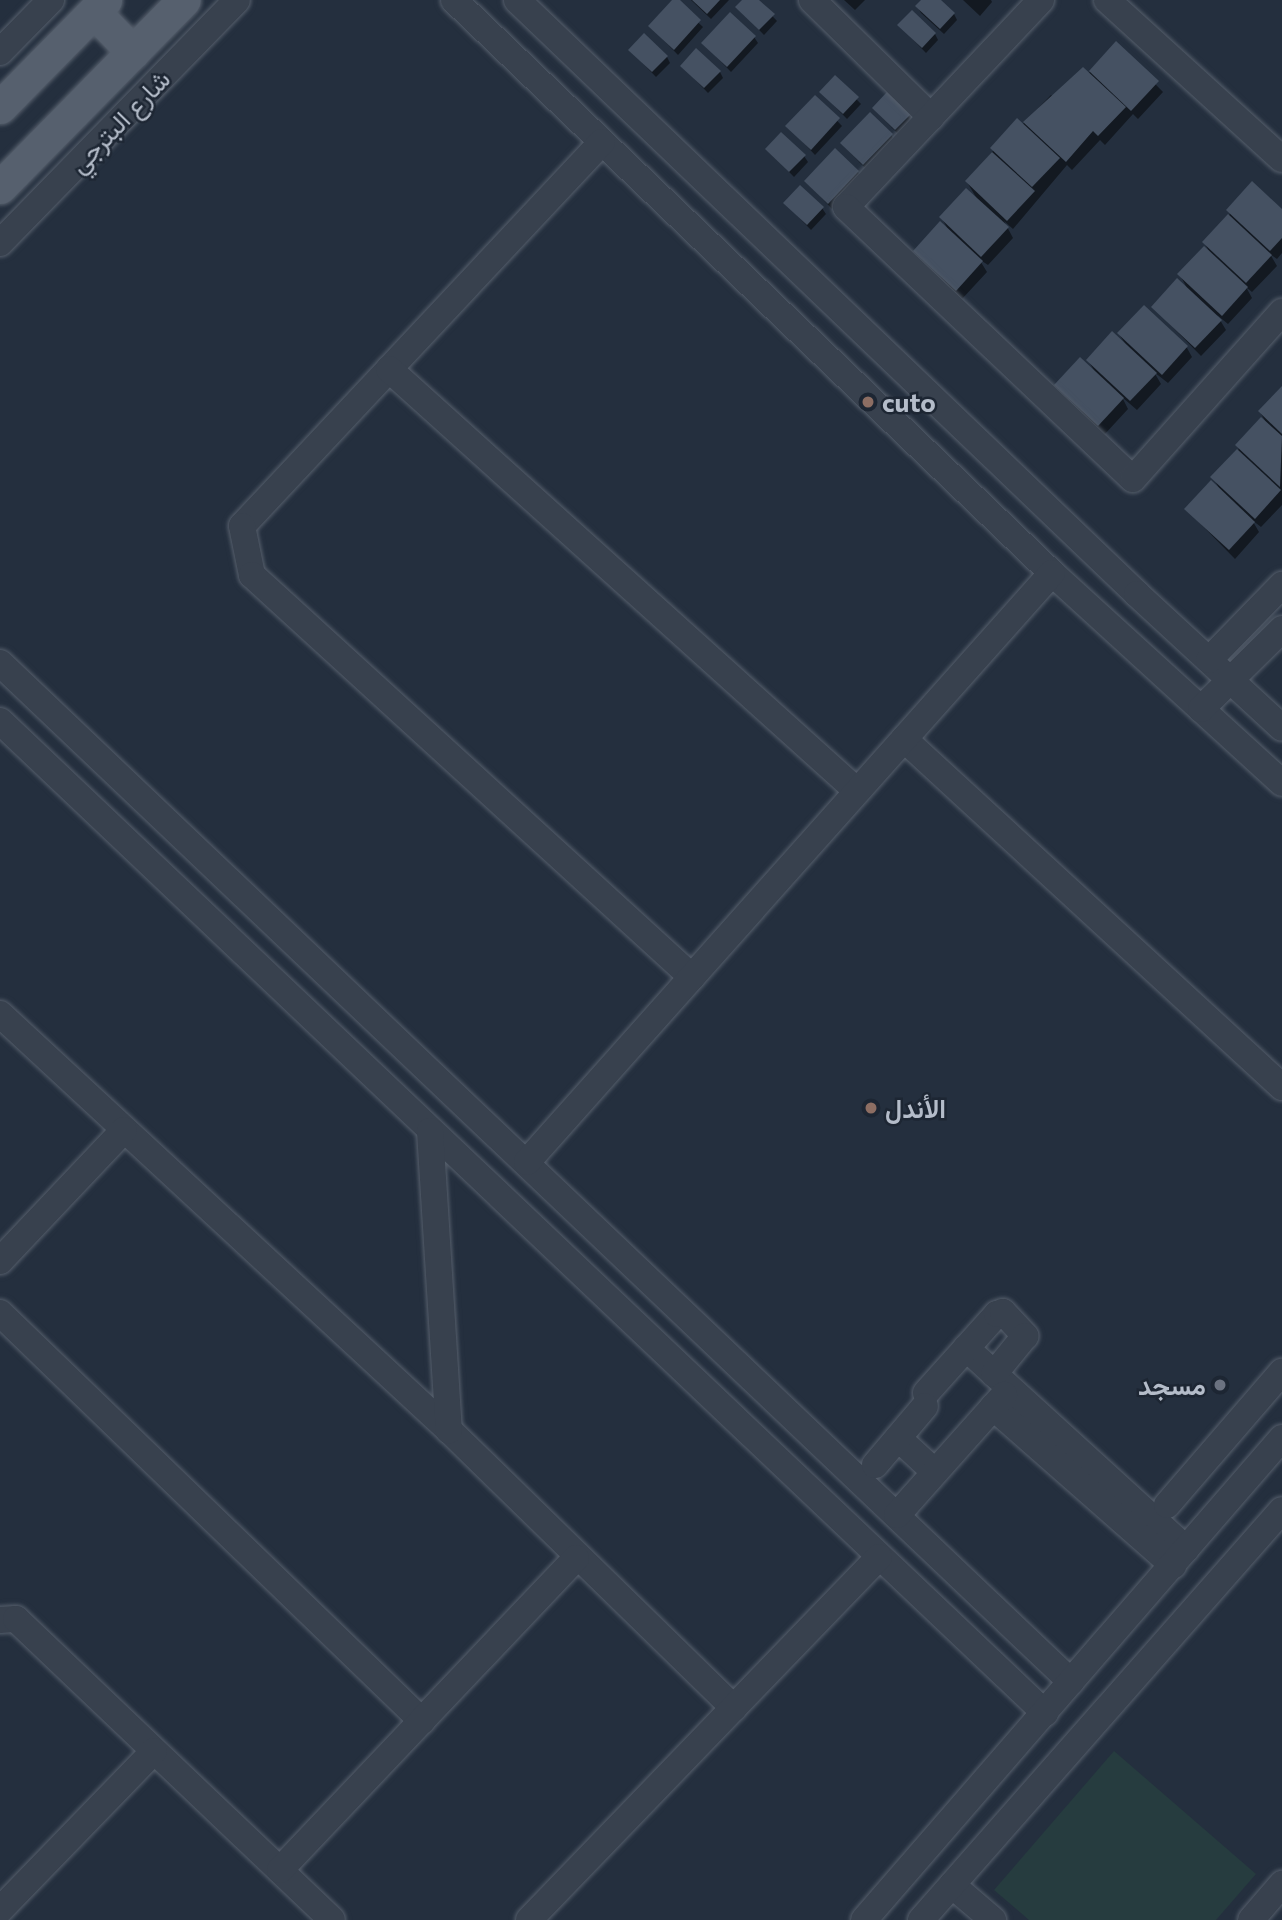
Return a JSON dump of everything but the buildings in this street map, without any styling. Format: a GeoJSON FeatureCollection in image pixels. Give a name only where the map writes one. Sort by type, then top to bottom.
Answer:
{"type":"FeatureCollection","features":[{"type":"Feature","properties":{"kind":"main road","name":"شارع البترجي"},"geometry":{"type":"LineString","coordinates":[[0,187],[184,0]]}},
{"type":"Feature","properties":{"kind":"main road"},"geometry":{"type":"LineString","coordinates":[[0,107],[99,6],[133,52]]}},
{"type":"Feature","properties":{"kind":"street"},"geometry":{"type":"LineString","coordinates":[[0,52],[51,0]]}},
{"type":"Feature","properties":{"kind":"street","name":"شارع البترجي"},"geometry":{"type":"LineString","coordinates":[[0,243],[237,0]]}},
{"type":"Feature","properties":{"kind":"street"},"geometry":{"type":"LineString","coordinates":[[454,0],[1052,573],[1282,783]]}},
{"type":"Feature","properties":{"kind":"street"},"geometry":{"type":"LineString","coordinates":[[517,0],[1282,727]]}},
{"type":"Feature","properties":{"kind":"street"},"geometry":{"type":"LineString","coordinates":[[812,0],[931,117]]}},
{"type":"Feature","properties":{"kind":"street"},"geometry":{"type":"LineString","coordinates":[[1041,0],[846,207],[1132,479],[1282,312]]}},
{"type":"Feature","properties":{"kind":"street"},"geometry":{"type":"LineString","coordinates":[[1107,0],[1282,159]]}},
{"type":"Feature","properties":{"kind":"street"},"geometry":{"type":"LineString","coordinates":[[602,142],[242,526],[252,575],[692,977]]}},
{"type":"Feature","properties":{"kind":"street"},"geometry":{"type":"LineString","coordinates":[[389,369],[857,792]]}},
{"type":"Feature","properties":{"kind":"street"},"geometry":{"type":"LineString","coordinates":[[527,1161],[1052,573]]}},
{"type":"Feature","properties":{"kind":"street"},"geometry":{"type":"LineString","coordinates":[[1209,660],[1282,585]]}},
{"type":"Feature","properties":{"kind":"street"},"geometry":{"type":"LineString","coordinates":[[1201,709],[1282,628]]}},
{"type":"Feature","properties":{"kind":"street"},"geometry":{"type":"LineString","coordinates":[[0,663],[527,1161],[1071,1682]]}},
{"type":"Feature","properties":{"kind":"street"},"geometry":{"type":"LineString","coordinates":[[0,721],[1045,1713]]}},
{"type":"Feature","properties":{"kind":"street"},"geometry":{"type":"LineString","coordinates":[[904,739],[1282,1087]]}},
{"type":"Feature","properties":{"kind":"street"},"geometry":{"type":"LineString","coordinates":[[0,1014],[449,1430],[576,1558],[734,1708]]}},
{"type":"Feature","properties":{"kind":"street"},"geometry":{"type":"LineString","coordinates":[[0,1261],[124,1130]]}},
{"type":"Feature","properties":{"kind":"street"},"geometry":{"type":"LineString","coordinates":[[430,1131],[449,1430]]}},
{"type":"Feature","properties":{"kind":"street"},"geometry":{"type":"LineString","coordinates":[[0,1313],[422,1721]]}},
{"type":"Feature","properties":{"kind":"street"},"geometry":{"type":"LineString","coordinates":[[875,1465],[965,1348],[997,1314],[1010,1316],[1025,1336],[999,1390],[935,1472],[897,1515]]}},
{"type":"Feature","properties":{"kind":"street"},"geometry":{"type":"LineString","coordinates":[[965,1348],[999,1390],[1179,1557]]}},
{"type":"Feature","properties":{"kind":"street"},"geometry":{"type":"LineString","coordinates":[[1167,1505],[1282,1372]]}},
{"type":"Feature","properties":{"kind":"street"},"geometry":{"type":"LineString","coordinates":[[864,1920],[1280,1441],[1244,1415]]}},
{"type":"Feature","properties":{"kind":"street"},"geometry":{"type":"LineString","coordinates":[[898,1438],[935,1472]]}},
{"type":"Feature","properties":{"kind":"street"},"geometry":{"type":"LineString","coordinates":[[921,1920],[1282,1510]]}},
{"type":"Feature","properties":{"kind":"street"},"geometry":{"type":"LineString","coordinates":[[529,1920],[879,1557]]}},
{"type":"Feature","properties":{"kind":"street"},"geometry":{"type":"LineString","coordinates":[[280,1870],[576,1558]]}},
{"type":"Feature","properties":{"kind":"street"},"geometry":{"type":"LineString","coordinates":[[0,1620],[16,1619],[332,1920]]}},
{"type":"Feature","properties":{"kind":"street"},"geometry":{"type":"LineString","coordinates":[[0,1909],[154,1751]]}},
{"type":"Feature","properties":{"kind":"street"},"geometry":{"type":"LineString","coordinates":[[1251,1920],[1282,1884]]}},
{"type":"Feature","properties":{"kind":"street"},"geometry":{"type":"LineString","coordinates":[[952,1885],[993,1920]]}},
{"type":"Feature","properties":{"kind":"green space"},"geometry":{"type":"Polygon","coordinates":[[[1114,1751],[1256,1874],[1216,1920],[1029,1920],[994,1890],[1114,1751]]]}},
{"type":"Feature","properties":{"kind":"place","name":"cuto"},"geometry":{"type":"Point","coordinates":[868,402]}},
{"type":"Feature","properties":{"kind":"place","name":"الأندل"},"geometry":{"type":"Point","coordinates":[871,1108]}},
{"type":"Feature","properties":{"kind":"place","name":"مسجد"},"geometry":{"type":"Point","coordinates":[1220,1385]}}]}
